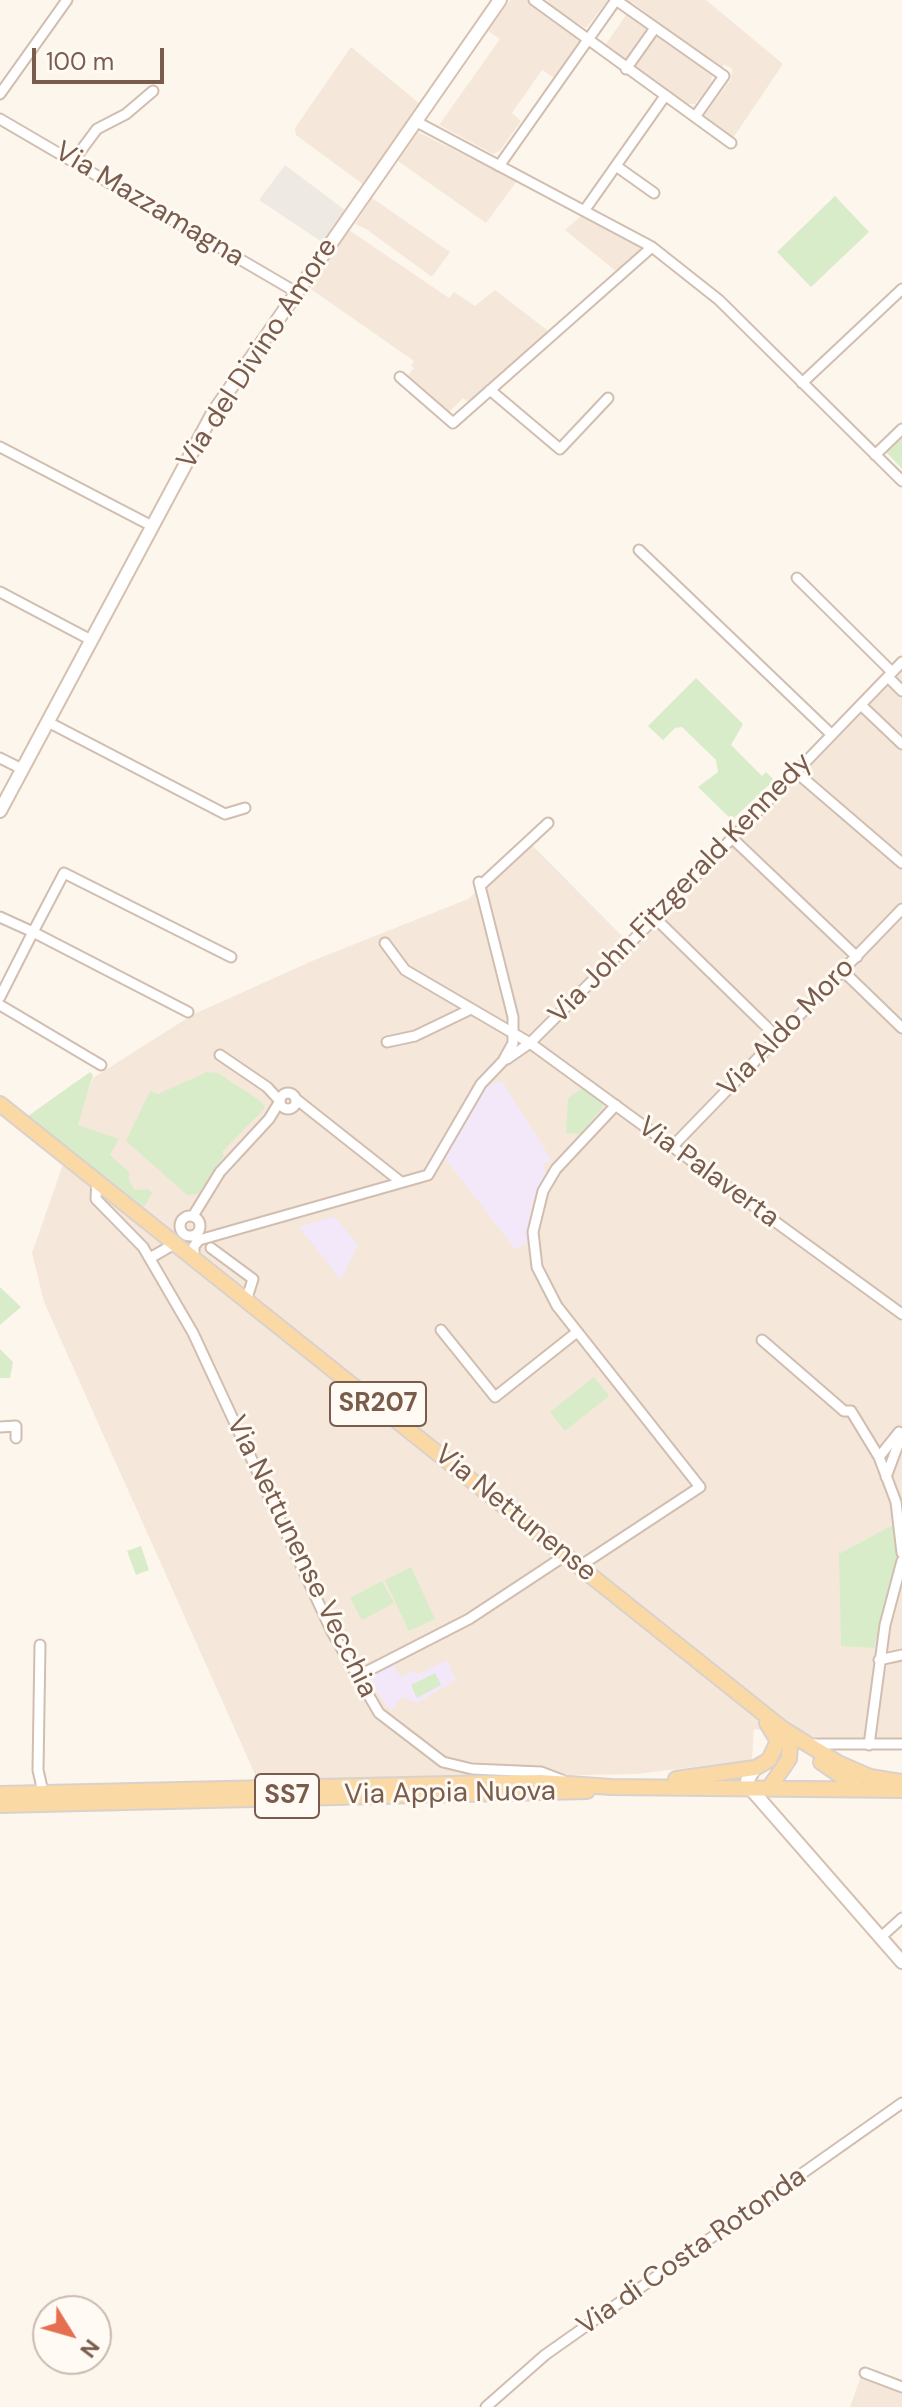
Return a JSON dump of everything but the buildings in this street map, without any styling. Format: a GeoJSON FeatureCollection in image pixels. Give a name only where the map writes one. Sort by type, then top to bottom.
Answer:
{"type":"FeatureCollection","features":[{"type":"Feature","properties":{"kind":"main road","name":"Via del Divino Amore"},"geometry":{"type":"LineString","coordinates":[[0,811],[150,525],[217,406],[500,0]]}},
{"type":"Feature","properties":{"kind":"main road","name":"Via Nettunense"},"geometry":{"type":"LineString","coordinates":[[1,1107],[97,1179],[805,1744]]}},
{"type":"Feature","properties":{"kind":"main road"},"geometry":{"type":"LineString","coordinates":[[634,1787],[755,1768],[769,1760],[778,1741],[755,1706]]}},
{"type":"Feature","properties":{"kind":"main road"},"geometry":{"type":"LineString","coordinates":[[768,1805],[769,1788],[789,1759],[790,1746],[783,1729]]}},
{"type":"Feature","properties":{"kind":"main road"},"geometry":{"type":"LineString","coordinates":[[805,1744],[870,1777],[902,1782]]}},
{"type":"Feature","properties":{"kind":"main road"},"geometry":{"type":"LineString","coordinates":[[805,1744],[826,1766],[861,1789]]}},
{"type":"Feature","properties":{"kind":"main road"},"geometry":{"type":"LineString","coordinates":[[755,1768],[747,1781],[750,1788],[902,1962]]}},
{"type":"Feature","properties":{"kind":"main road","name":"Via Appia Nuova"},"geometry":{"type":"LineString","coordinates":[[0,1794],[293,1785],[569,1783],[611,1787],[902,1790]]}},
{"type":"Feature","properties":{"kind":"main road","name":"Via Appia Nuova"},"geometry":{"type":"LineString","coordinates":[[0,1805],[573,1793],[611,1787]]}},
{"type":"Feature","properties":{"kind":"street"},"geometry":{"type":"LineString","coordinates":[[0,94],[67,0]]}},
{"type":"Feature","properties":{"kind":"street"},"geometry":{"type":"LineString","coordinates":[[534,0],[731,143]]}},
{"type":"Feature","properties":{"kind":"street"},"geometry":{"type":"LineString","coordinates":[[499,166],[616,0],[724,76],[695,117]]}},
{"type":"Feature","properties":{"kind":"street"},"geometry":{"type":"LineString","coordinates":[[626,69],[655,28]]}},
{"type":"Feature","properties":{"kind":"street"},"geometry":{"type":"LineString","coordinates":[[73,161],[97,129],[130,112],[153,91]]}},
{"type":"Feature","properties":{"kind":"street"},"geometry":{"type":"LineString","coordinates":[[584,211],[665,96]]}},
{"type":"Feature","properties":{"kind":"street","name":"Via Mazzamagna"},"geometry":{"type":"LineString","coordinates":[[0,119],[296,292]]}},
{"type":"Feature","properties":{"kind":"street"},"geometry":{"type":"LineString","coordinates":[[415,121],[652,247],[719,300],[902,481]]}},
{"type":"Feature","properties":{"kind":"street"},"geometry":{"type":"LineString","coordinates":[[616,166],[654,193]]}},
{"type":"Feature","properties":{"kind":"street"},"geometry":{"type":"LineString","coordinates":[[400,377],[453,423],[652,247]]}},
{"type":"Feature","properties":{"kind":"street"},"geometry":{"type":"LineString","coordinates":[[802,383],[902,289]]}},
{"type":"Feature","properties":{"kind":"street"},"geometry":{"type":"LineString","coordinates":[[490,390],[560,449],[608,398]]}},
{"type":"Feature","properties":{"kind":"street"},"geometry":{"type":"LineString","coordinates":[[875,455],[902,429]]}},
{"type":"Feature","properties":{"kind":"street"},"geometry":{"type":"LineString","coordinates":[[0,447],[150,525]]}},
{"type":"Feature","properties":{"kind":"street","name":"Via John Fitzgerald Kennedy"},"geometry":{"type":"LineString","coordinates":[[639,550],[831,734]]}},
{"type":"Feature","properties":{"kind":"street"},"geometry":{"type":"LineString","coordinates":[[797,578],[890,674],[902,691]]}},
{"type":"Feature","properties":{"kind":"street"},"geometry":{"type":"LineString","coordinates":[[0,592],[91,640]]}},
{"type":"Feature","properties":{"kind":"street","name":"Via John Fitzgerald Kennedy"},"geometry":{"type":"LineString","coordinates":[[503,1061],[530,1043],[655,918],[902,662]]}},
{"type":"Feature","properties":{"kind":"street"},"geometry":{"type":"LineString","coordinates":[[861,705],[902,744]]}},
{"type":"Feature","properties":{"kind":"street"},"geometry":{"type":"LineString","coordinates":[[48,722],[225,814],[245,808]]}},
{"type":"Feature","properties":{"kind":"street"},"geometry":{"type":"LineString","coordinates":[[0,758],[22,769]]}},
{"type":"Feature","properties":{"kind":"street"},"geometry":{"type":"LineString","coordinates":[[796,772],[902,863]]}},
{"type":"Feature","properties":{"kind":"street"},"geometry":{"type":"LineString","coordinates":[[194,1258],[194,1246],[199,1240],[428,1175],[481,1084],[503,1061],[513,1033],[513,1017],[479,884],[548,823]]}},
{"type":"Feature","properties":{"kind":"street"},"geometry":{"type":"LineString","coordinates":[[732,838],[857,957]]}},
{"type":"Feature","properties":{"kind":"street"},"geometry":{"type":"LineString","coordinates":[[0,997],[64,873],[231,957]]}},
{"type":"Feature","properties":{"kind":"street","name":"Via Aldo Moro"},"geometry":{"type":"LineString","coordinates":[[672,1147],[902,909]]}},
{"type":"Feature","properties":{"kind":"street"},"geometry":{"type":"LineString","coordinates":[[0,917],[188,1012]]}},
{"type":"Feature","properties":{"kind":"street"},"geometry":{"type":"LineString","coordinates":[[655,918],[777,1037]]}},
{"type":"Feature","properties":{"kind":"street","name":"Via Palaverta"},"geometry":{"type":"LineString","coordinates":[[385,943],[405,970],[530,1043],[902,1314]]}},
{"type":"Feature","properties":{"kind":"street"},"geometry":{"type":"LineString","coordinates":[[843,971],[902,1028]]}},
{"type":"Feature","properties":{"kind":"street"},"geometry":{"type":"LineString","coordinates":[[0,1005],[101,1065]]}},
{"type":"Feature","properties":{"kind":"street"},"geometry":{"type":"LineString","coordinates":[[387,1042],[415,1036],[469,1010]]}},
{"type":"Feature","properties":{"kind":"street"},"geometry":{"type":"LineString","coordinates":[[220,1055],[306,1111],[401,1182]]}},
{"type":"Feature","properties":{"kind":"street"},"geometry":{"type":"LineString","coordinates":[[150,1258],[172,1240],[182,1220],[193,1216],[220,1172],[288,1102]]}},
{"type":"Feature","properties":{"kind":"street"},"geometry":{"type":"LineString","coordinates":[[580,1566],[700,1487],[549,1296],[537,1267],[533,1232],[537,1209],[556,1169],[616,1105]]}},
{"type":"Feature","properties":{"kind":"street","name":"Via Nettunense Vecchia"},"geometry":{"type":"LineString","coordinates":[[97,1179],[96,1199],[150,1258],[193,1333],[356,1677],[379,1713],[443,1762],[472,1769],[541,1772],[569,1783]]}},
{"type":"Feature","properties":{"kind":"street"},"geometry":{"type":"LineString","coordinates":[[182,1220],[182,1233],[196,1236],[201,1223],[193,1216]]}},
{"type":"Feature","properties":{"kind":"street"},"geometry":{"type":"LineString","coordinates":[[211,1248],[253,1279],[247,1298]]}},
{"type":"Feature","properties":{"kind":"street"},"geometry":{"type":"LineString","coordinates":[[441,1330],[495,1397],[577,1332]]}},
{"type":"Feature","properties":{"kind":"street"},"geometry":{"type":"LineString","coordinates":[[762,1340],[844,1411],[851,1411],[879,1457],[896,1502],[902,1553]]}},
{"type":"Feature","properties":{"kind":"street"},"geometry":{"type":"LineString","coordinates":[[0,1427],[16,1426],[16,1438]]}},
{"type":"Feature","properties":{"kind":"street"},"geometry":{"type":"LineString","coordinates":[[879,1457],[902,1432]]}},
{"type":"Feature","properties":{"kind":"street"},"geometry":{"type":"LineString","coordinates":[[886,1477],[902,1432]]}},
{"type":"Feature","properties":{"kind":"street"},"geometry":{"type":"LineString","coordinates":[[356,1677],[469,1619],[566,1555]]}},
{"type":"Feature","properties":{"kind":"street"},"geometry":{"type":"LineString","coordinates":[[869,1745],[879,1660],[898,1591],[902,1561]]}},
{"type":"Feature","properties":{"kind":"street"},"geometry":{"type":"LineString","coordinates":[[40,1645],[38,1770],[43,1792]]}},
{"type":"Feature","properties":{"kind":"street"},"geometry":{"type":"LineString","coordinates":[[879,1660],[902,1655]]}},
{"type":"Feature","properties":{"kind":"street"},"geometry":{"type":"LineString","coordinates":[[805,1744],[902,1744]]}},
{"type":"Feature","properties":{"kind":"street"},"geometry":{"type":"LineString","coordinates":[[881,1937],[902,1918]]}},
{"type":"Feature","properties":{"kind":"street","name":"Via di Costa Rotonda"},"geometry":{"type":"LineString","coordinates":[[486,2407],[545,2355],[902,2103]]}},
{"type":"Feature","properties":{"kind":"street"},"geometry":{"type":"LineString","coordinates":[[865,2373],[902,2387]]}},
{"type":"Feature","properties":{"kind":"shaded area"},"geometry":{"type":"Polygon","coordinates":[[[510,0],[530,0],[584,40],[556,79],[542,70],[512,113],[521,121],[500,151],[493,154],[439,125],[500,39],[488,31],[510,0]]]}},
{"type":"Feature","properties":{"kind":"shaded area"},"geometry":{"type":"Polygon","coordinates":[[[547,0],[608,0],[586,28],[555,10],[547,0]]]}},
{"type":"Feature","properties":{"kind":"shaded area"},"geometry":{"type":"Polygon","coordinates":[[[621,0],[706,0],[783,64],[733,138],[703,117],[731,79],[732,69],[724,64],[720,71],[632,2],[629,6],[621,0]]]}},
{"type":"Feature","properties":{"kind":"shaded area"},"geometry":{"type":"Polygon","coordinates":[[[628,12],[649,28],[626,62],[604,47],[628,12]]]}},
{"type":"Feature","properties":{"kind":"shaded area"},"geometry":{"type":"Polygon","coordinates":[[[655,32],[712,73],[711,84],[695,104],[686,104],[632,66],[655,32]]]}},
{"type":"Feature","properties":{"kind":"shaded area"},"geometry":{"type":"Polygon","coordinates":[[[351,47],[420,104],[364,185],[296,135],[295,128],[351,47]]]}},
{"type":"Feature","properties":{"kind":"shaded area"},"geometry":{"type":"Polygon","coordinates":[[[418,132],[517,181],[486,223],[398,161],[418,132]]]}},
{"type":"Feature","properties":{"kind":"shaded area"},"geometry":{"type":"Polygon","coordinates":[[[285,165],[345,210],[322,242],[259,200],[285,165]]]}},
{"type":"Feature","properties":{"kind":"shaded area"},"geometry":{"type":"Polygon","coordinates":[[[372,198],[450,252],[432,277],[355,224],[372,198]]]}},
{"type":"Feature","properties":{"kind":"shaded area"},"geometry":{"type":"Polygon","coordinates":[[[581,216],[641,247],[641,251],[617,272],[565,230],[581,216]]]}},
{"type":"Feature","properties":{"kind":"shaded area"},"geometry":{"type":"Polygon","coordinates":[[[349,230],[449,298],[454,292],[475,306],[495,290],[551,333],[468,402],[463,398],[448,413],[407,377],[414,368],[411,365],[414,361],[308,287],[349,230]]]}},
{"type":"Feature","properties":{"kind":"shaded area"},"geometry":{"type":"Polygon","coordinates":[[[902,667],[902,1746],[754,1729],[752,1760],[637,1774],[258,1781],[44,1302],[32,1253],[93,1078],[192,1015],[312,961],[468,899],[531,844],[631,945],[902,667]]]}},
{"type":"Feature","properties":{"kind":"shaded area"},"geometry":{"type":"Polygon","coordinates":[[[502,1081],[552,1161],[543,1164],[546,1176],[532,1204],[527,1243],[515,1249],[445,1158],[485,1087],[502,1081]]]}},
{"type":"Feature","properties":{"kind":"shaded area"},"geometry":{"type":"Polygon","coordinates":[[[334,1216],[358,1245],[341,1280],[299,1227],[334,1216]]]}},
{"type":"Feature","properties":{"kind":"shaded area"},"geometry":{"type":"Polygon","coordinates":[[[447,1660],[456,1680],[417,1703],[402,1697],[391,1711],[367,1678],[394,1665],[400,1677],[414,1671],[416,1675],[447,1660]]]}},
{"type":"Feature","properties":{"kind":"shaded area"},"geometry":{"type":"Polygon","coordinates":[[[861,2376],[898,2390],[902,2380],[902,2407],[850,2407],[861,2376]]]}},
{"type":"Feature","properties":{"kind":"green space"},"geometry":{"type":"Polygon","coordinates":[[[835,196],[869,232],[811,287],[777,252],[835,196]]]}},
{"type":"Feature","properties":{"kind":"green space"},"geometry":{"type":"Polygon","coordinates":[[[902,437],[902,469],[886,452],[902,437]]]}},
{"type":"Feature","properties":{"kind":"green space"},"geometry":{"type":"Polygon","coordinates":[[[696,678],[743,724],[731,745],[762,776],[766,772],[774,780],[732,820],[698,787],[718,772],[716,760],[682,727],[675,728],[663,740],[648,726],[696,678]]]}},
{"type":"Feature","properties":{"kind":"green space"},"geometry":{"type":"Polygon","coordinates":[[[90,1072],[93,1075],[78,1125],[119,1139],[110,1155],[129,1172],[129,1181],[135,1190],[148,1189],[152,1193],[144,1207],[28,1116],[90,1072]]]}},
{"type":"Feature","properties":{"kind":"green space"},"geometry":{"type":"Polygon","coordinates":[[[207,1072],[218,1073],[262,1102],[265,1108],[222,1152],[224,1155],[198,1194],[187,1195],[126,1141],[150,1091],[158,1094],[207,1072]]]}},
{"type":"Feature","properties":{"kind":"green space"},"geometry":{"type":"Polygon","coordinates":[[[584,1087],[603,1101],[603,1107],[580,1134],[566,1133],[568,1098],[584,1087]]]}},
{"type":"Feature","properties":{"kind":"green space"},"geometry":{"type":"Polygon","coordinates":[[[0,1287],[21,1307],[0,1325],[0,1287]]]}},
{"type":"Feature","properties":{"kind":"green space"},"geometry":{"type":"Polygon","coordinates":[[[0,1349],[13,1362],[10,1378],[0,1378],[0,1349]]]}},
{"type":"Feature","properties":{"kind":"green space"},"geometry":{"type":"Polygon","coordinates":[[[594,1377],[609,1396],[565,1431],[550,1412],[594,1377]]]}},
{"type":"Feature","properties":{"kind":"green space"},"geometry":{"type":"Polygon","coordinates":[[[893,1525],[897,1561],[874,1648],[841,1646],[839,1554],[893,1525]]]}},
{"type":"Feature","properties":{"kind":"green space"},"geometry":{"type":"Polygon","coordinates":[[[141,1546],[149,1570],[136,1575],[127,1551],[141,1546]]]}},
{"type":"Feature","properties":{"kind":"green space"},"geometry":{"type":"Polygon","coordinates":[[[411,1567],[435,1619],[409,1631],[385,1580],[411,1567]]]}},
{"type":"Feature","properties":{"kind":"green space"},"geometry":{"type":"Polygon","coordinates":[[[382,1581],[394,1603],[362,1620],[350,1598],[382,1581]]]}},
{"type":"Feature","properties":{"kind":"green space"},"geometry":{"type":"Polygon","coordinates":[[[435,1673],[441,1685],[417,1698],[411,1685],[435,1673]]]}}]}
